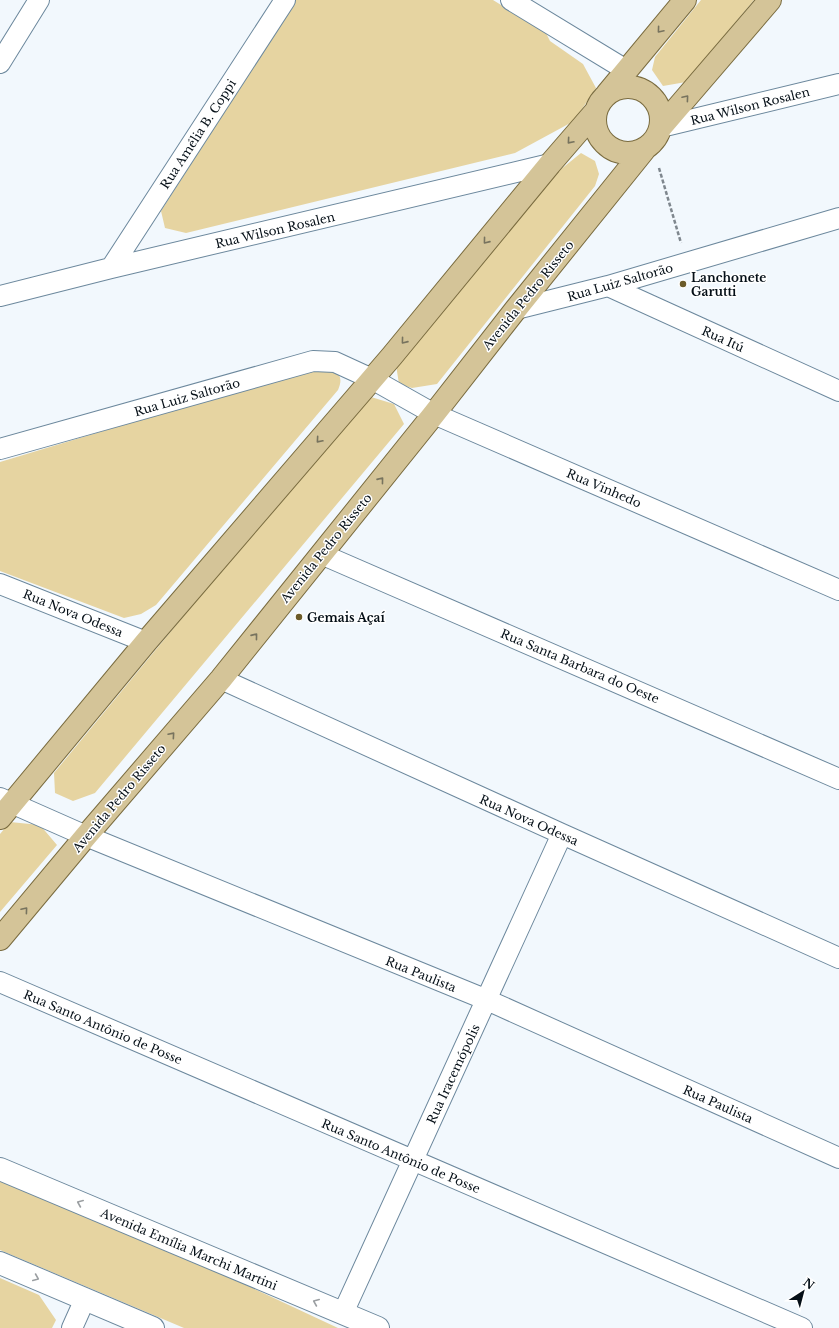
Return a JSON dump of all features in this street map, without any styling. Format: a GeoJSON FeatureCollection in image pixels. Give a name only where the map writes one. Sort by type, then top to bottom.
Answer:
{"type":"FeatureCollection","features":[{"type":"Feature","properties":{"kind":"main road"},"geometry":{"type":"LineString","coordinates":[[4,806],[372,379],[550,164],[595,112],[600,102],[685,0]]}},
{"type":"Feature","properties":{"kind":"main road","name":"Avenida Pedro Risseto"},"geometry":{"type":"LineString","coordinates":[[0,940],[86,836],[221,679],[434,414],[516,309],[652,141],[770,0]]}},
{"type":"Feature","properties":{"kind":"main road"},"geometry":{"type":"LineString","coordinates":[[595,112],[594,122],[600,140],[616,152],[626,154],[635,153],[652,141],[662,117],[654,98],[646,92],[626,86],[607,94]]}},
{"type":"Feature","properties":{"kind":"street"},"geometry":{"type":"LineString","coordinates":[[0,62],[38,0]]}},
{"type":"Feature","properties":{"kind":"street","name":"Rua Amélia B. Coppi"},"geometry":{"type":"LineString","coordinates":[[111,268],[285,0]]}},
{"type":"Feature","properties":{"kind":"street"},"geometry":{"type":"LineString","coordinates":[[511,0],[626,70]]}},
{"type":"Feature","properties":{"kind":"street","name":"Rua Wilson Rosalen"},"geometry":{"type":"LineString","coordinates":[[652,141],[839,84]]}},
{"type":"Feature","properties":{"kind":"street","name":"Rua Wilson Rosalen"},"geometry":{"type":"LineString","coordinates":[[0,296],[111,268],[550,164]]}},
{"type":"Feature","properties":{"kind":"street","name":"Rua Luiz Saltorão"},"geometry":{"type":"LineString","coordinates":[[516,309],[608,286],[839,218]]}},
{"type":"Feature","properties":{"kind":"street","name":"Rua Itú"},"geometry":{"type":"LineString","coordinates":[[608,286],[839,391]]}},
{"type":"Feature","properties":{"kind":"street","name":"Rua Luiz Saltorão"},"geometry":{"type":"LineString","coordinates":[[0,449],[313,361],[335,362],[372,379]]}},
{"type":"Feature","properties":{"kind":"street","name":"Rua Vinhedo"},"geometry":{"type":"LineString","coordinates":[[372,379],[434,414],[839,590]]}},
{"type":"Feature","properties":{"kind":"street","name":"Rua Santa Barbara do Oeste"},"geometry":{"type":"LineString","coordinates":[[321,554],[839,778]]}},
{"type":"Feature","properties":{"kind":"street","name":"Rua Nova Odessa"},"geometry":{"type":"LineString","coordinates":[[0,584],[146,642]]}},
{"type":"Feature","properties":{"kind":"street","name":"Rua Nova Odessa"},"geometry":{"type":"LineString","coordinates":[[221,679],[839,958]]}},
{"type":"Feature","properties":{"kind":"street","name":"Rua Paulista"},"geometry":{"type":"LineString","coordinates":[[4,806],[86,836],[487,1000],[839,1158]]}},
{"type":"Feature","properties":{"kind":"street","name":"Rua Iracemópolis"},"geometry":{"type":"LineString","coordinates":[[343,1313],[562,834]]}},
{"type":"Feature","properties":{"kind":"street","name":"Rua Santo Antônio de Posse"},"geometry":{"type":"LineString","coordinates":[[0,982],[802,1328]]}},
{"type":"Feature","properties":{"kind":"street","name":"Avenida Emília Marchi Martini"},"geometry":{"type":"LineString","coordinates":[[0,1170],[378,1328]]}},
{"type":"Feature","properties":{"kind":"street"},"geometry":{"type":"LineString","coordinates":[[0,1263],[153,1328]]}},
{"type":"Feature","properties":{"kind":"street"},"geometry":{"type":"LineString","coordinates":[[72,1328],[85,1299]]}},
{"type":"Feature","properties":{"kind":"path"},"geometry":{"type":"LineString","coordinates":[[652,141],[687,263]]}},
{"type":"Feature","properties":{"kind":"shaded area"},"geometry":{"type":"Polygon","coordinates":[[[295,0],[493,0],[546,33],[550,41],[583,64],[596,88],[574,121],[515,153],[186,233],[165,228],[161,211],[295,0]]]}},
{"type":"Feature","properties":{"kind":"shaded area"},"geometry":{"type":"Polygon","coordinates":[[[701,0],[754,0],[686,82],[663,86],[652,70],[655,57],[701,0]]]}},
{"type":"Feature","properties":{"kind":"shaded area"},"geometry":{"type":"Polygon","coordinates":[[[581,153],[595,161],[599,174],[595,186],[437,384],[412,388],[399,384],[396,365],[560,170],[581,153]]]}},
{"type":"Feature","properties":{"kind":"shaded area"},"geometry":{"type":"Polygon","coordinates":[[[323,365],[335,371],[340,377],[340,385],[338,390],[156,605],[141,614],[124,618],[0,571],[0,462],[323,365]]]}},
{"type":"Feature","properties":{"kind":"shaded area"},"geometry":{"type":"Polygon","coordinates":[[[371,397],[394,404],[404,424],[95,793],[73,801],[55,793],[54,773],[234,555],[371,397]]]}},
{"type":"Feature","properties":{"kind":"shaded area"},"geometry":{"type":"Polygon","coordinates":[[[10,822],[40,825],[57,845],[0,912],[0,834],[10,822]]]}},
{"type":"Feature","properties":{"kind":"shaded area"},"geometry":{"type":"Polygon","coordinates":[[[0,1181],[197,1262],[338,1328],[184,1328],[0,1250],[0,1181]]]}},
{"type":"Feature","properties":{"kind":"shaded area"},"geometry":{"type":"Polygon","coordinates":[[[0,1278],[39,1295],[56,1320],[52,1328],[0,1328],[0,1278]]]}},
{"type":"Feature","properties":{"kind":"place","name":"Lanchonete Garutti"},"geometry":{"type":"Point","coordinates":[683,284]}},
{"type":"Feature","properties":{"kind":"place","name":"Gemais Açaí"},"geometry":{"type":"Point","coordinates":[299,617]}}]}
